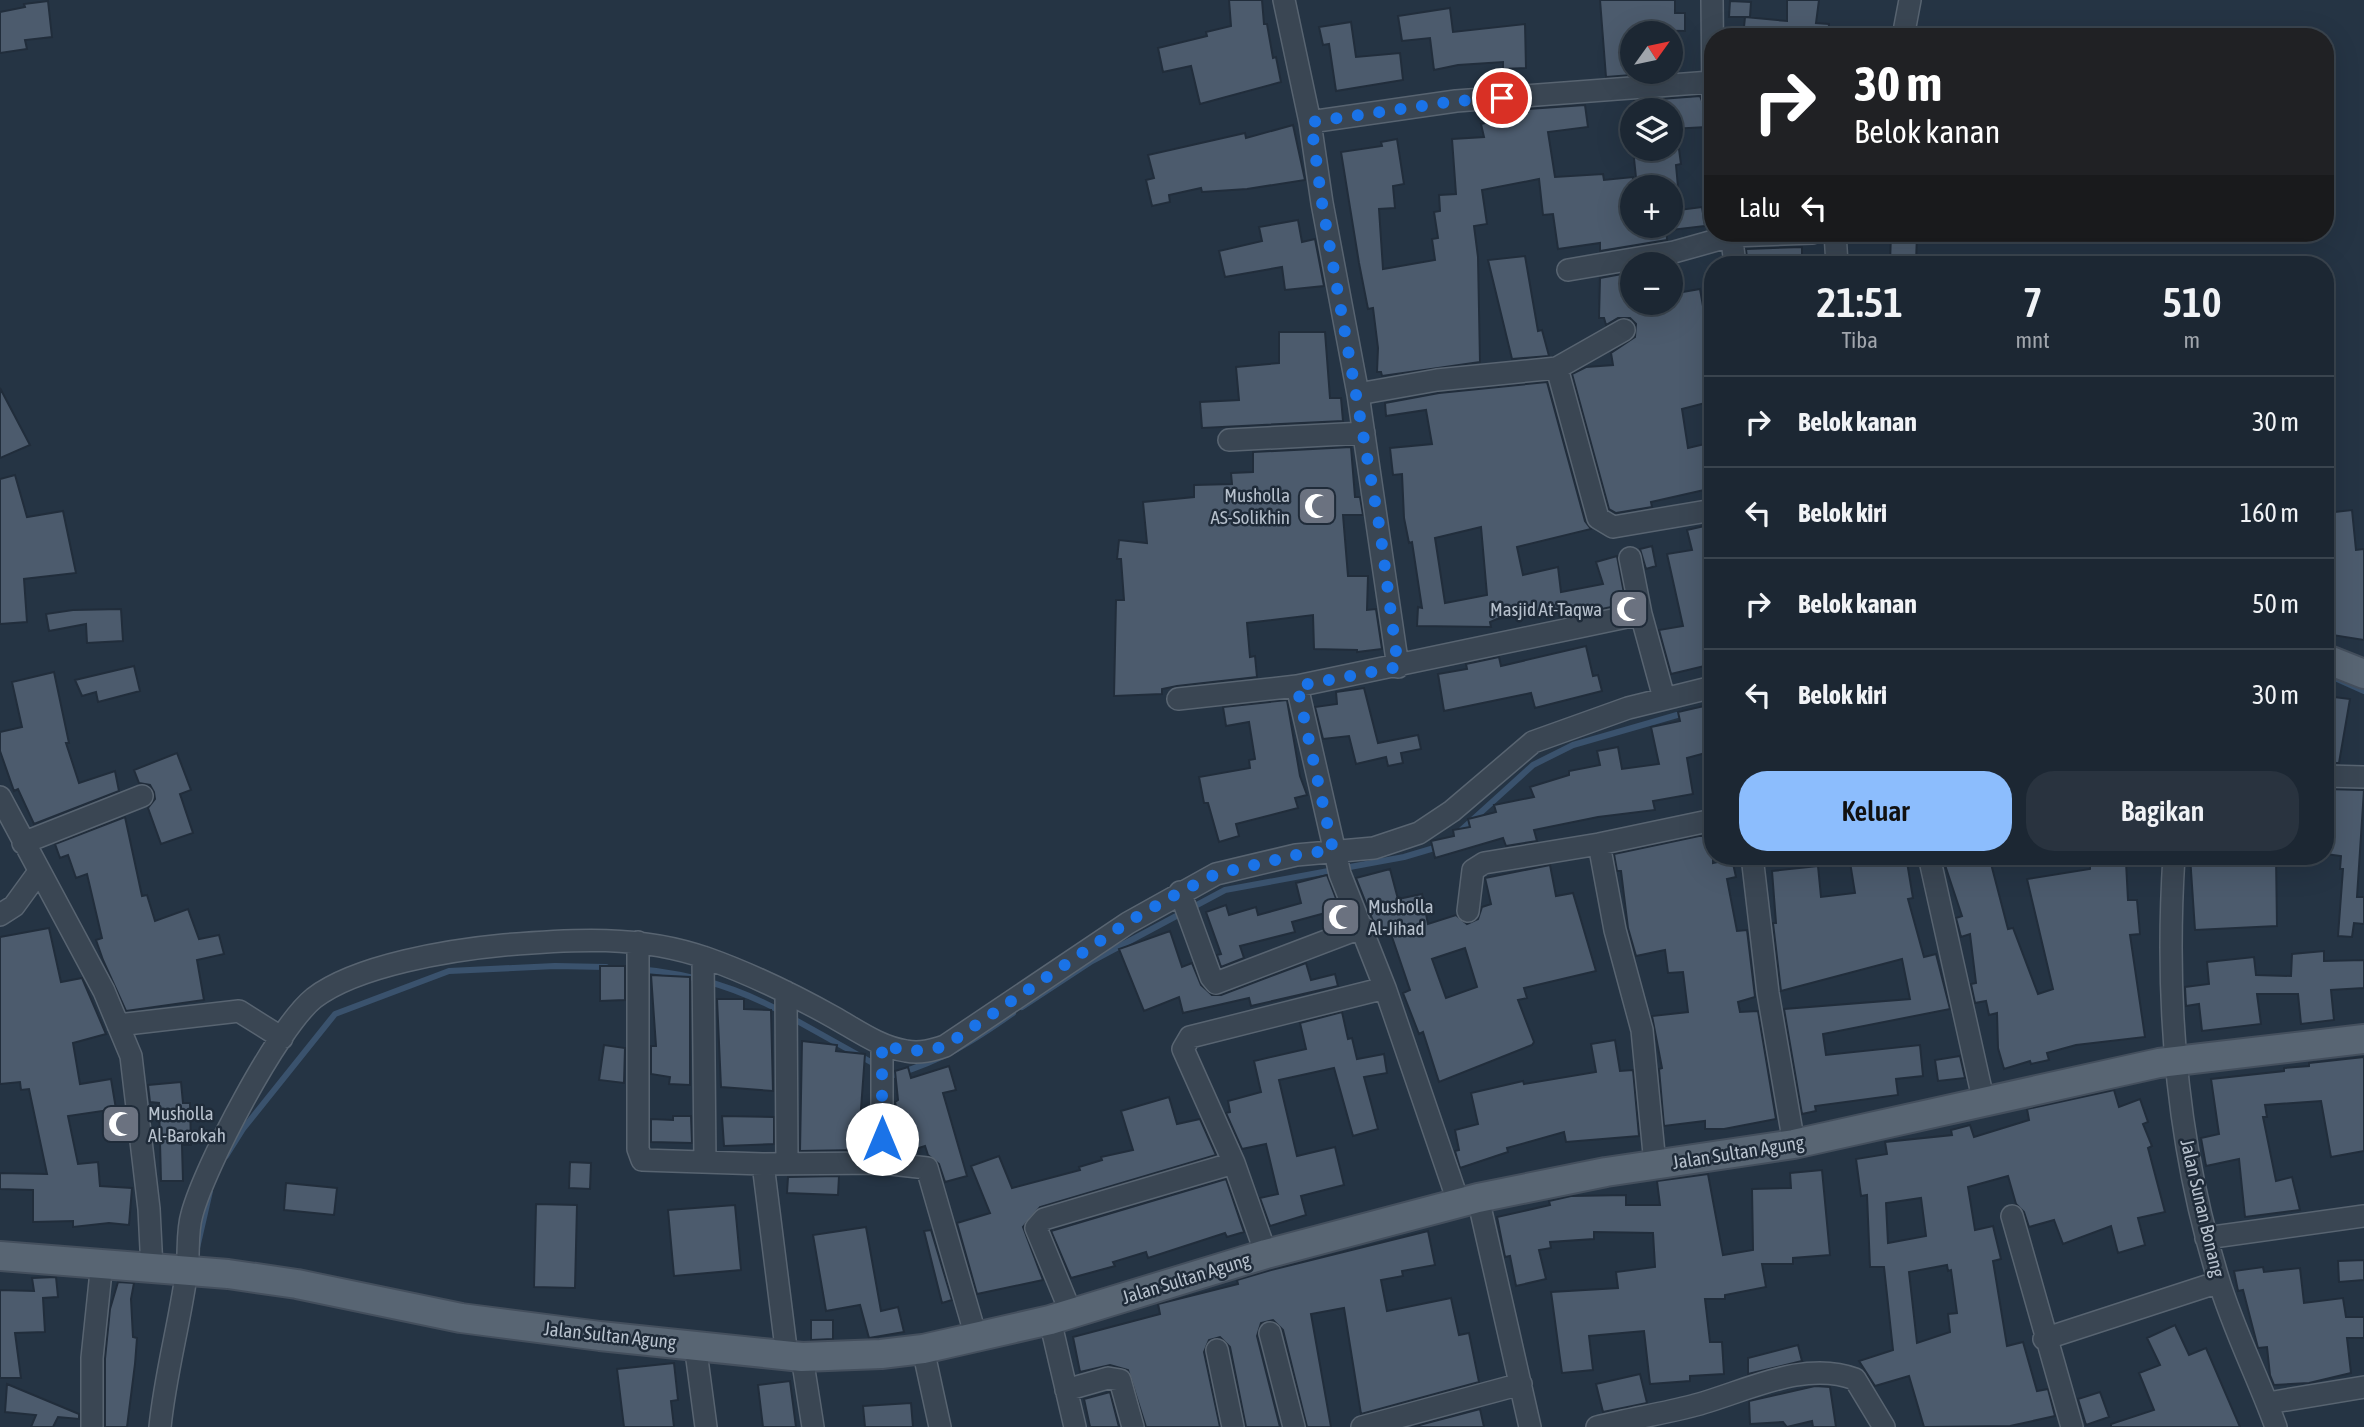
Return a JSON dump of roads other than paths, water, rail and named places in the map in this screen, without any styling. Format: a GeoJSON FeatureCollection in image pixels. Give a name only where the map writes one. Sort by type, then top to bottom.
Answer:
{"type":"FeatureCollection","features":[{"type":"Feature","properties":{"kind":"main road"},"geometry":{"type":"LineString","coordinates":[[2334,662],[2364,674]]}},
{"type":"Feature","properties":{"kind":"main road","name":"Jalan Sultan Agung"},"geometry":{"type":"LineString","coordinates":[[0,1256],[102,1262],[297,1284],[461,1318],[795,1357],[923,1349],[1061,1317],[1266,1254],[1468,1201],[1655,1164],[1794,1144],[2110,1073],[2364,1039]]}},
{"type":"Feature","properties":{"kind":"street"},"geometry":{"type":"LineString","coordinates":[[1284,0],[1311,122],[1322,203],[1364,433],[1398,667]]}},
{"type":"Feature","properties":{"kind":"street"},"geometry":{"type":"LineString","coordinates":[[1712,0],[1712,28]]}},
{"type":"Feature","properties":{"kind":"street"},"geometry":{"type":"LineString","coordinates":[[1905,28],[1910,0]]}},
{"type":"Feature","properties":{"kind":"street"},"geometry":{"type":"LineString","coordinates":[[1311,122],[1456,101],[1704,91]]}},
{"type":"Feature","properties":{"kind":"street"},"geometry":{"type":"LineString","coordinates":[[1568,270],[1674,252],[1706,242]]}},
{"type":"Feature","properties":{"kind":"street"},"geometry":{"type":"LineString","coordinates":[[1357,394],[1437,380],[1557,368],[1624,330]]}},
{"type":"Feature","properties":{"kind":"street"},"geometry":{"type":"LineString","coordinates":[[1557,368],[1598,518],[1602,522],[1613,527],[1704,511]]}},
{"type":"Feature","properties":{"kind":"street"},"geometry":{"type":"LineString","coordinates":[[1229,440],[1364,433]]}},
{"type":"Feature","properties":{"kind":"street"},"geometry":{"type":"LineString","coordinates":[[1630,558],[1641,614],[1664,698]]}},
{"type":"Feature","properties":{"kind":"street"},"geometry":{"type":"LineString","coordinates":[[1178,699],[1297,686],[1641,614]]}},
{"type":"Feature","properties":{"kind":"street"},"geometry":{"type":"LineString","coordinates":[[1297,686],[1337,862],[1468,1201],[1521,1384],[1530,1427]]}},
{"type":"Feature","properties":{"kind":"street"},"geometry":{"type":"LineString","coordinates":[[160,1427],[206,1273],[190,1219],[201,1183],[282,1038],[313,999],[327,990],[423,956],[449,950],[535,942],[638,942],[703,957],[786,992],[882,1045],[909,1052],[929,1051],[945,1046],[1128,922],[1216,874],[1296,855],[1337,862],[1419,833],[1452,811],[1533,742],[1580,723],[1704,689]]}},
{"type":"Feature","properties":{"kind":"street"},"geometry":{"type":"LineString","coordinates":[[2334,776],[2364,777]]}},
{"type":"Feature","properties":{"kind":"street"},"geometry":{"type":"LineString","coordinates":[[23,843],[142,796]]}},
{"type":"Feature","properties":{"kind":"street"},"geometry":{"type":"LineString","coordinates":[[0,797],[38,873],[104,991],[131,1056],[149,1209],[152,1269]]}},
{"type":"Feature","properties":{"kind":"street"},"geometry":{"type":"LineString","coordinates":[[1468,911],[1474,870],[1477,866],[1704,822]]}},
{"type":"Feature","properties":{"kind":"street"},"geometry":{"type":"LineString","coordinates":[[1599,844],[1615,930],[1642,1030],[1655,1164]]}},
{"type":"Feature","properties":{"kind":"street"},"geometry":{"type":"LineString","coordinates":[[1753,865],[1768,993],[1794,1144]]}},
{"type":"Feature","properties":{"kind":"street"},"geometry":{"type":"LineString","coordinates":[[1931,865],[1984,1103]]}},
{"type":"Feature","properties":{"kind":"street","name":"Jalan Sunan Bonang"},"geometry":{"type":"LineString","coordinates":[[2173,865],[2170,915],[2175,1063],[2206,1238],[2219,1282],[2276,1427]]}},
{"type":"Feature","properties":{"kind":"street"},"geometry":{"type":"LineString","coordinates":[[0,915],[14,906],[38,873]]}},
{"type":"Feature","properties":{"kind":"street"},"geometry":{"type":"LineString","coordinates":[[1180,892],[1211,977],[1216,984],[1363,927]]}},
{"type":"Feature","properties":{"kind":"street"},"geometry":{"type":"LineString","coordinates":[[638,942],[639,1156],[649,1162],[882,1163],[926,1168],[930,1172],[976,1337]]}},
{"type":"Feature","properties":{"kind":"street"},"geometry":{"type":"LineString","coordinates":[[703,957],[705,1161]]}},
{"type":"Feature","properties":{"kind":"street"},"geometry":{"type":"LineString","coordinates":[[1266,1254],[1234,1163],[1183,1049],[1185,1043],[1190,1037],[1385,988]]}},
{"type":"Feature","properties":{"kind":"street"},"geometry":{"type":"LineString","coordinates":[[786,992],[787,1164]]}},
{"type":"Feature","properties":{"kind":"street"},"geometry":{"type":"LineString","coordinates":[[118,1026],[239,1010],[282,1038]]}},
{"type":"Feature","properties":{"kind":"street"},"geometry":{"type":"LineString","coordinates":[[882,1045],[882,1163]]}},
{"type":"Feature","properties":{"kind":"street"},"geometry":{"type":"LineString","coordinates":[[1075,1427],[1066,1390],[1061,1317],[1036,1228],[1038,1224],[1044,1219],[1234,1163]]}},
{"type":"Feature","properties":{"kind":"street"},"geometry":{"type":"LineString","coordinates":[[763,1164],[795,1357],[813,1427]]}},
{"type":"Feature","properties":{"kind":"street"},"geometry":{"type":"LineString","coordinates":[[2012,1216],[2044,1339],[2072,1427]]}},
{"type":"Feature","properties":{"kind":"street"},"geometry":{"type":"LineString","coordinates":[[2206,1238],[2364,1216]]}},
{"type":"Feature","properties":{"kind":"street"},"geometry":{"type":"LineString","coordinates":[[92,1427],[92,1358],[102,1262]]}},
{"type":"Feature","properties":{"kind":"street"},"geometry":{"type":"LineString","coordinates":[[2044,1339],[2219,1282]]}},
{"type":"Feature","properties":{"kind":"street"},"geometry":{"type":"LineString","coordinates":[[1270,1333],[1294,1427]]}},
{"type":"Feature","properties":{"kind":"street"},"geometry":{"type":"LineString","coordinates":[[695,1344],[706,1427]]}},
{"type":"Feature","properties":{"kind":"street"},"geometry":{"type":"LineString","coordinates":[[923,1349],[940,1427]]}},
{"type":"Feature","properties":{"kind":"street"},"geometry":{"type":"LineString","coordinates":[[1217,1350],[1233,1427]]}},
{"type":"Feature","properties":{"kind":"street"},"geometry":{"type":"LineString","coordinates":[[1597,1427],[1694,1406],[1742,1388],[1826,1371],[1855,1379],[1884,1427]]}},
{"type":"Feature","properties":{"kind":"street"},"geometry":{"type":"LineString","coordinates":[[1066,1390],[1108,1378],[1120,1380],[1133,1427]]}},
{"type":"Feature","properties":{"kind":"street"},"geometry":{"type":"LineString","coordinates":[[1362,1427],[1521,1384]]}},
{"type":"Feature","properties":{"kind":"street"},"geometry":{"type":"LineString","coordinates":[[2268,1403],[2364,1387]]}},
{"type":"Feature","properties":{"kind":"waterway"},"geometry":{"type":"LineString","coordinates":[[2334,678],[2364,691]]}},
{"type":"Feature","properties":{"kind":"waterway"},"geometry":{"type":"LineString","coordinates":[[1698,710],[1704,708]]}},
{"type":"Feature","properties":{"kind":"waterway"},"geometry":{"type":"LineString","coordinates":[[1458,833],[1533,765],[1573,745],[1684,713]]}},
{"type":"Feature","properties":{"kind":"waterway"},"geometry":{"type":"LineString","coordinates":[[1022,1007],[1092,961],[1225,890],[1404,857],[1441,846]]}},
{"type":"Feature","properties":{"kind":"waterway"},"geometry":{"type":"LineString","coordinates":[[226,1156],[243,1129],[335,1014],[449,971],[555,966],[606,967]]}},
{"type":"Feature","properties":{"kind":"waterway"},"geometry":{"type":"LineString","coordinates":[[617,968],[659,971],[701,980],[742,993],[780,1011]]}},
{"type":"Feature","properties":{"kind":"waterway"},"geometry":{"type":"LineString","coordinates":[[888,1071],[894,1075],[942,1056],[1013,1013]]}},
{"type":"Feature","properties":{"kind":"waterway"},"geometry":{"type":"LineString","coordinates":[[790,1017],[878,1066]]}},
{"type":"Feature","properties":{"kind":"waterway"},"geometry":{"type":"LineString","coordinates":[[197,1248],[210,1191]]}},
{"type":"Feature","properties":{"kind":"place","name":"Musholla AS-Solikhin"},"geometry":{"type":"Point","coordinates":[1317,506]}},
{"type":"Feature","properties":{"kind":"place","name":"Masjid At-Taqwa"},"geometry":{"type":"Point","coordinates":[1629,609]}},
{"type":"Feature","properties":{"kind":"place","name":"Musholla Al-Jihad"},"geometry":{"type":"Point","coordinates":[1341,917]}},
{"type":"Feature","properties":{"kind":"place","name":"Musholla Al-Barokah"},"geometry":{"type":"Point","coordinates":[121,1124]}}]}
